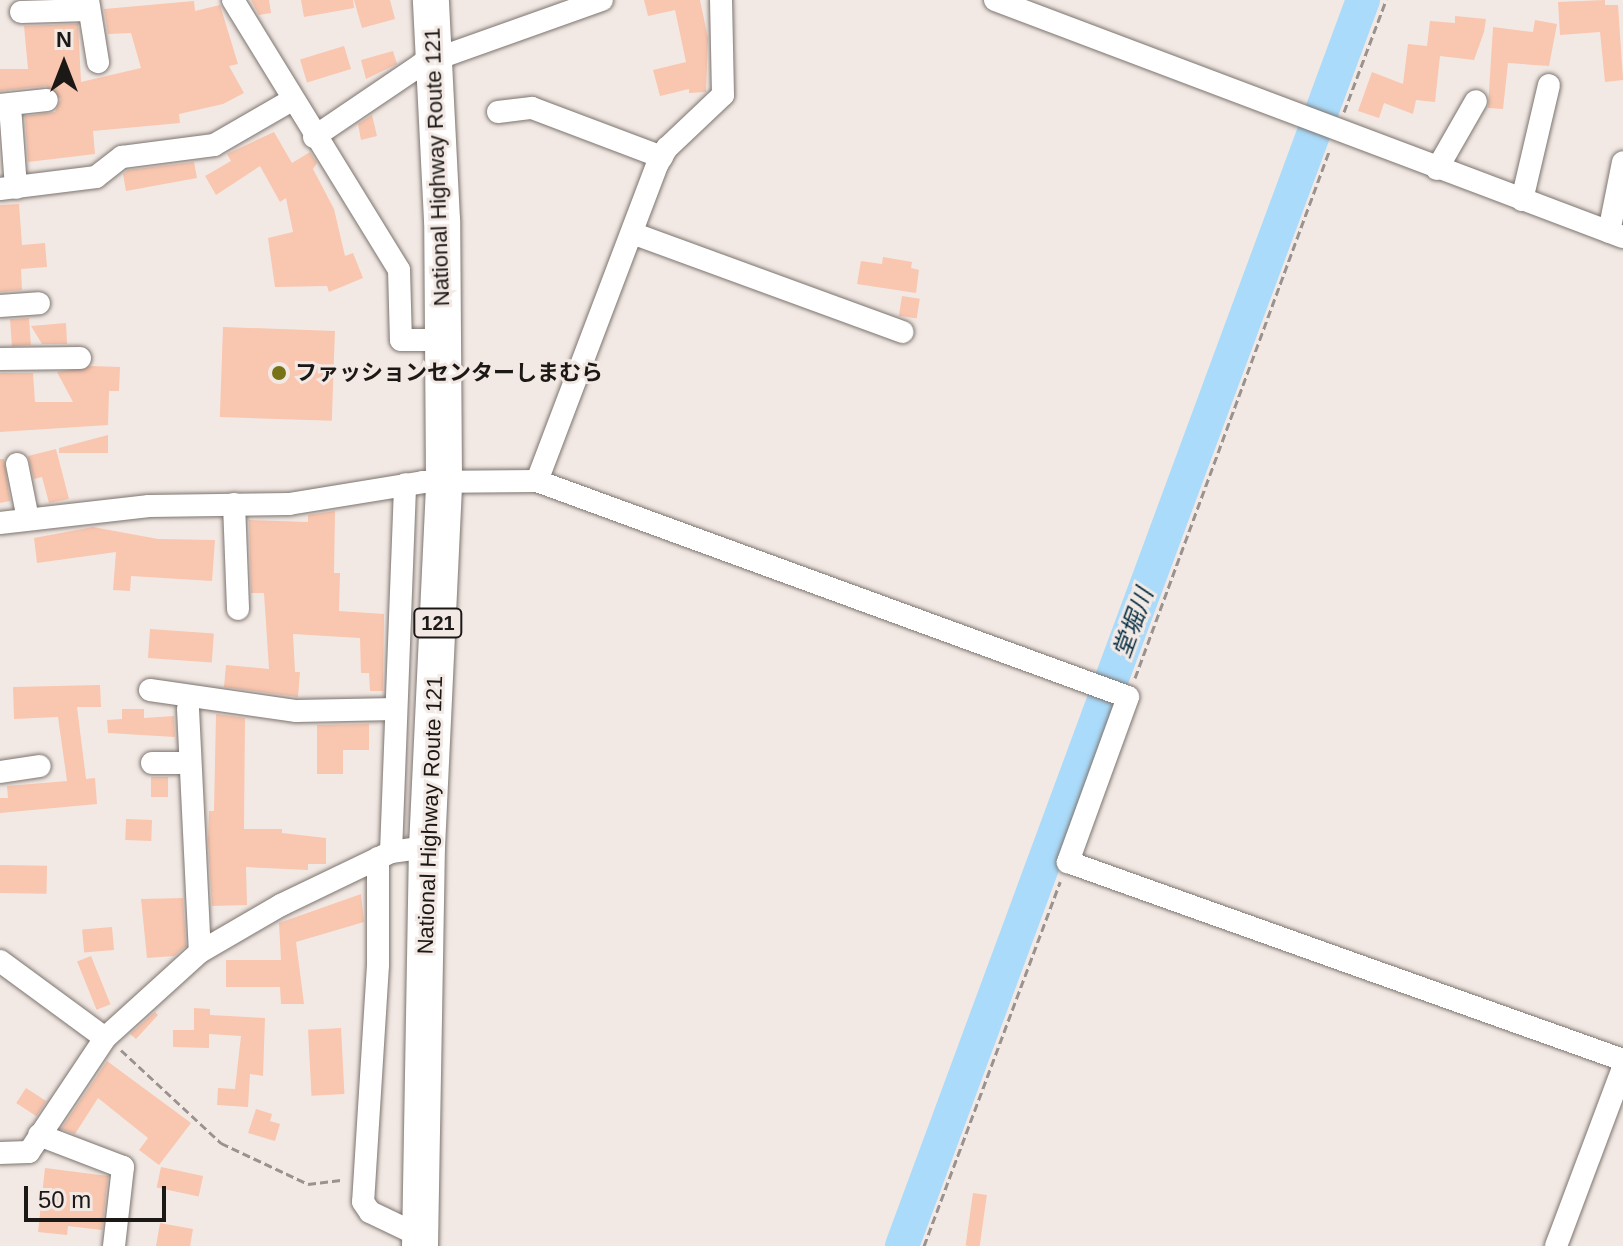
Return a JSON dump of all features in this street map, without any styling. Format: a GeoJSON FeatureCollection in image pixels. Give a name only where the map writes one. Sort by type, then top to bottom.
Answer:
{"type":"FeatureCollection","features":[{"type":"Feature","properties":{"kind":"highway","name":"National Highway Route 121"},"geometry":{"type":"LineString","coordinates":[[420,1241],[427,847],[444,480],[436,59],[431,0]]}},
{"type":"Feature","properties":{"kind":"street"},"geometry":{"type":"LineString","coordinates":[[233,0],[314,137],[399,270],[401,340],[442,340]]}},
{"type":"Feature","properties":{"kind":"street"},"geometry":{"type":"LineString","coordinates":[[314,137],[383,86],[436,59],[602,0]]}},
{"type":"Feature","properties":{"kind":"street"},"geometry":{"type":"LineString","coordinates":[[537,481],[662,157],[723,95],[721,0]]}},
{"type":"Feature","properties":{"kind":"street"},"geometry":{"type":"LineString","coordinates":[[995,0],[1041,8],[1337,132],[1616,235],[1623,162]]}},
{"type":"Feature","properties":{"kind":"street"},"geometry":{"type":"LineString","coordinates":[[21,12],[88,5],[98,62]]}},
{"type":"Feature","properties":{"kind":"street"},"geometry":{"type":"LineString","coordinates":[[1522,200],[1549,85]]}},
{"type":"Feature","properties":{"kind":"street"},"geometry":{"type":"LineString","coordinates":[[47,100],[5,106],[8,188],[96,177],[122,157],[214,145],[292,100]]}},
{"type":"Feature","properties":{"kind":"street"},"geometry":{"type":"LineString","coordinates":[[1437,169],[1476,101]]}},
{"type":"Feature","properties":{"kind":"street"},"geometry":{"type":"LineString","coordinates":[[498,112],[532,108],[662,157]]}},
{"type":"Feature","properties":{"kind":"street"},"geometry":{"type":"LineString","coordinates":[[632,233],[902,332]]}},
{"type":"Feature","properties":{"kind":"street"},"geometry":{"type":"LineString","coordinates":[[0,306],[39,303]]}},
{"type":"Feature","properties":{"kind":"street"},"geometry":{"type":"LineString","coordinates":[[0,359],[80,358]]}},
{"type":"Feature","properties":{"kind":"street"},"geometry":{"type":"LineString","coordinates":[[17,464],[28,519]]}},
{"type":"Feature","properties":{"kind":"street"},"geometry":{"type":"LineString","coordinates":[[0,523],[121,508],[289,504],[444,480],[537,481],[1128,697],[1068,862],[1623,1060]]}},
{"type":"Feature","properties":{"kind":"street"},"geometry":{"type":"LineString","coordinates":[[405,484],[396,709],[363,1202],[370,1212],[420,1241]]}},
{"type":"Feature","properties":{"kind":"street"},"geometry":{"type":"LineString","coordinates":[[234,504],[238,609]]}},
{"type":"Feature","properties":{"kind":"street"},"geometry":{"type":"LineString","coordinates":[[150,690],[296,711],[396,709]]}},
{"type":"Feature","properties":{"kind":"street"},"geometry":{"type":"LineString","coordinates":[[188,709],[200,952]]}},
{"type":"Feature","properties":{"kind":"street"},"geometry":{"type":"LineString","coordinates":[[152,763],[189,763]]}},
{"type":"Feature","properties":{"kind":"street"},"geometry":{"type":"LineString","coordinates":[[0,772],[40,766]]}},
{"type":"Feature","properties":{"kind":"street"},"geometry":{"type":"LineString","coordinates":[[0,1153],[29,1152],[105,1038],[200,952],[384,855],[427,847]]}},
{"type":"Feature","properties":{"kind":"street"},"geometry":{"type":"LineString","coordinates":[[0,961],[105,1038]]}},
{"type":"Feature","properties":{"kind":"street"},"geometry":{"type":"LineString","coordinates":[[1556,1246],[1623,1068]]}},
{"type":"Feature","properties":{"kind":"street"},"geometry":{"type":"LineString","coordinates":[[39,1135],[123,1167],[114,1246]]}},
{"type":"Feature","properties":{"kind":"path"},"geometry":{"type":"LineString","coordinates":[[1128,697],[1386,0]]}},
{"type":"Feature","properties":{"kind":"path"},"geometry":{"type":"LineString","coordinates":[[924,1246],[1068,862]]}},
{"type":"Feature","properties":{"kind":"path"},"geometry":{"type":"LineString","coordinates":[[105,1038],[147,1069],[221,1143],[308,1184],[364,1176]]}},
{"type":"Feature","properties":{"kind":"building"},"geometry":{"type":"Polygon","coordinates":[[[251,0],[269,0],[271,13],[259,15],[251,0]]]}},
{"type":"Feature","properties":{"kind":"building"},"geometry":{"type":"Polygon","coordinates":[[[301,0],[353,0],[354,8],[304,17],[301,0]]]}},
{"type":"Feature","properties":{"kind":"building"},"geometry":{"type":"Polygon","coordinates":[[[354,0],[390,0],[395,19],[362,28],[354,0]]]}},
{"type":"Feature","properties":{"kind":"building"},"geometry":{"type":"Polygon","coordinates":[[[644,0],[700,0],[708,38],[706,92],[689,93],[689,89],[660,96],[653,70],[686,62],[675,10],[648,16],[644,0]]]}},
{"type":"Feature","properties":{"kind":"building"},"geometry":{"type":"Polygon","coordinates":[[[1605,0],[1605,5],[1618,5],[1623,80],[1605,82],[1600,32],[1560,35],[1558,2],[1605,0]]]}},
{"type":"Feature","properties":{"kind":"building"},"geometry":{"type":"Polygon","coordinates":[[[194,1],[195,11],[220,5],[238,64],[229,66],[244,93],[223,104],[179,114],[180,123],[93,131],[95,154],[28,162],[25,116],[55,112],[61,99],[46,86],[0,91],[0,69],[28,69],[24,26],[78,24],[81,82],[141,68],[131,33],[108,34],[104,9],[194,1]]]}},
{"type":"Feature","properties":{"kind":"building"},"geometry":{"type":"Polygon","coordinates":[[[1455,16],[1486,19],[1484,32],[1474,60],[1440,56],[1435,102],[1416,100],[1413,114],[1384,103],[1379,118],[1358,111],[1372,72],[1403,84],[1408,44],[1427,46],[1430,21],[1455,23],[1455,16]]]}},
{"type":"Feature","properties":{"kind":"building"},"geometry":{"type":"Polygon","coordinates":[[[1535,20],[1557,24],[1549,66],[1508,63],[1503,109],[1488,108],[1493,27],[1533,32],[1535,20]]]}},
{"type":"Feature","properties":{"kind":"building"},"geometry":{"type":"Polygon","coordinates":[[[344,46],[351,69],[307,82],[300,59],[344,46]]]}},
{"type":"Feature","properties":{"kind":"building"},"geometry":{"type":"Polygon","coordinates":[[[393,51],[397,64],[366,79],[361,60],[393,51]]]}},
{"type":"Feature","properties":{"kind":"building"},"geometry":{"type":"Polygon","coordinates":[[[372,115],[377,136],[361,140],[358,124],[372,115]]]}},
{"type":"Feature","properties":{"kind":"building"},"geometry":{"type":"Polygon","coordinates":[[[274,132],[292,163],[310,152],[317,163],[313,169],[334,209],[345,256],[353,253],[363,278],[329,292],[327,286],[275,287],[268,238],[293,232],[286,198],[280,202],[260,166],[216,195],[205,176],[231,161],[227,154],[274,132]]]}},
{"type":"Feature","properties":{"kind":"building"},"geometry":{"type":"Polygon","coordinates":[[[194,162],[197,178],[126,191],[123,174],[128,170],[194,162]]]}},
{"type":"Feature","properties":{"kind":"building"},"geometry":{"type":"Polygon","coordinates":[[[19,204],[22,245],[45,243],[47,267],[21,269],[22,290],[0,292],[0,205],[19,204]]]}},
{"type":"Feature","properties":{"kind":"building"},"geometry":{"type":"Polygon","coordinates":[[[883,257],[912,262],[911,268],[919,270],[916,293],[857,284],[861,261],[882,264],[883,257]]]}},
{"type":"Feature","properties":{"kind":"building"},"geometry":{"type":"Polygon","coordinates":[[[902,296],[920,299],[917,319],[899,316],[902,296]]]}},
{"type":"Feature","properties":{"kind":"building"},"geometry":{"type":"Polygon","coordinates":[[[29,318],[31,345],[12,346],[10,319],[29,318]]]}},
{"type":"Feature","properties":{"kind":"building"},"geometry":{"type":"Polygon","coordinates":[[[66,323],[67,344],[42,344],[31,326],[66,323]]]}},
{"type":"Feature","properties":{"kind":"building"},"geometry":{"type":"Polygon","coordinates":[[[223,327],[335,331],[332,421],[220,417],[223,327]]]}},
{"type":"Feature","properties":{"kind":"building"},"geometry":{"type":"Polygon","coordinates":[[[91,366],[120,367],[119,391],[109,391],[108,425],[0,432],[0,373],[33,373],[35,402],[73,402],[57,372],[91,366]]]}},
{"type":"Feature","properties":{"kind":"building"},"geometry":{"type":"Polygon","coordinates":[[[108,435],[108,453],[59,453],[59,448],[108,435]]]}},
{"type":"Feature","properties":{"kind":"building"},"geometry":{"type":"Polygon","coordinates":[[[56,449],[69,499],[49,503],[42,477],[34,479],[28,456],[56,449]]]}},
{"type":"Feature","properties":{"kind":"building"},"geometry":{"type":"Polygon","coordinates":[[[0,459],[4,459],[10,501],[0,503],[0,459]]]}},
{"type":"Feature","properties":{"kind":"building"},"geometry":{"type":"Polygon","coordinates":[[[335,511],[334,573],[340,573],[339,611],[384,614],[383,691],[370,691],[369,673],[361,673],[360,638],[293,634],[295,672],[300,672],[298,697],[224,687],[226,665],[269,669],[264,593],[251,593],[249,520],[308,522],[308,515],[335,511]]]}},
{"type":"Feature","properties":{"kind":"building"},"geometry":{"type":"Polygon","coordinates":[[[93,527],[158,539],[215,540],[212,581],[131,576],[130,591],[113,590],[116,552],[37,563],[34,538],[93,527]]]}},
{"type":"Feature","properties":{"kind":"building"},"geometry":{"type":"Polygon","coordinates":[[[150,629],[214,633],[212,662],[148,658],[150,629]]]}},
{"type":"Feature","properties":{"kind":"building"},"geometry":{"type":"Polygon","coordinates":[[[100,685],[101,707],[77,707],[86,779],[95,778],[97,804],[0,813],[0,798],[8,798],[7,786],[67,781],[58,717],[14,719],[13,687],[100,685]]]}},
{"type":"Feature","properties":{"kind":"building"},"geometry":{"type":"Polygon","coordinates":[[[122,709],[144,709],[144,718],[174,716],[175,737],[108,733],[107,720],[122,719],[122,709]]]}},
{"type":"Feature","properties":{"kind":"building"},"geometry":{"type":"Polygon","coordinates":[[[216,714],[245,718],[244,829],[282,829],[282,833],[326,838],[326,864],[308,864],[308,870],[246,867],[247,905],[212,906],[208,840],[209,811],[214,811],[216,714]]]}},
{"type":"Feature","properties":{"kind":"building"},"geometry":{"type":"Polygon","coordinates":[[[369,724],[369,750],[343,750],[343,774],[317,774],[317,725],[369,724]]]}},
{"type":"Feature","properties":{"kind":"building"},"geometry":{"type":"Polygon","coordinates":[[[151,777],[168,777],[168,797],[151,797],[151,777]]]}},
{"type":"Feature","properties":{"kind":"building"},"geometry":{"type":"Polygon","coordinates":[[[126,819],[152,820],[151,841],[125,840],[126,819]]]}},
{"type":"Feature","properties":{"kind":"building"},"geometry":{"type":"Polygon","coordinates":[[[0,865],[47,866],[47,894],[0,893],[0,865]]]}},
{"type":"Feature","properties":{"kind":"building"},"geometry":{"type":"Polygon","coordinates":[[[361,894],[364,922],[296,942],[304,1004],[281,1004],[280,987],[226,987],[226,960],[281,960],[279,923],[361,894]]]}},
{"type":"Feature","properties":{"kind":"building"},"geometry":{"type":"Polygon","coordinates":[[[183,898],[186,946],[174,956],[147,958],[141,899],[183,898]]]}},
{"type":"Feature","properties":{"kind":"building"},"geometry":{"type":"Polygon","coordinates":[[[112,927],[114,950],[84,953],[82,930],[112,927]]]}},
{"type":"Feature","properties":{"kind":"building"},"geometry":{"type":"Polygon","coordinates":[[[91,956],[110,1004],[97,1010],[77,962],[91,956]]]}},
{"type":"Feature","properties":{"kind":"building"},"geometry":{"type":"Polygon","coordinates":[[[194,1008],[210,1009],[210,1015],[265,1018],[263,1076],[250,1074],[248,1107],[217,1105],[218,1088],[235,1089],[241,1036],[209,1034],[209,1048],[173,1047],[173,1030],[194,1030],[194,1008]]]}},
{"type":"Feature","properties":{"kind":"building"},"geometry":{"type":"Polygon","coordinates":[[[155,1012],[158,1015],[136,1039],[130,1034],[155,1012]]]}},
{"type":"Feature","properties":{"kind":"building"},"geometry":{"type":"Polygon","coordinates":[[[341,1028],[344,1094],[311,1096],[308,1030],[341,1028]]]}},
{"type":"Feature","properties":{"kind":"building"},"geometry":{"type":"Polygon","coordinates":[[[107,1061],[191,1123],[159,1165],[139,1150],[148,1138],[98,1098],[75,1134],[61,1129],[107,1061]]]}},
{"type":"Feature","properties":{"kind":"building"},"geometry":{"type":"Polygon","coordinates":[[[26,1088],[46,1101],[36,1116],[16,1103],[26,1088]]]}},
{"type":"Feature","properties":{"kind":"building"},"geometry":{"type":"Polygon","coordinates":[[[256,1109],[272,1114],[270,1121],[280,1124],[275,1141],[248,1133],[256,1109]]]}},
{"type":"Feature","properties":{"kind":"building"},"geometry":{"type":"Polygon","coordinates":[[[161,1167],[203,1176],[199,1196],[157,1188],[161,1167]]]}},
{"type":"Feature","properties":{"kind":"building"},"geometry":{"type":"Polygon","coordinates":[[[45,1168],[108,1176],[102,1230],[68,1226],[67,1235],[38,1232],[45,1168]]]}},
{"type":"Feature","properties":{"kind":"building"},"geometry":{"type":"Polygon","coordinates":[[[973,1193],[987,1195],[980,1246],[966,1245],[973,1193]]]}},
{"type":"Feature","properties":{"kind":"building"},"geometry":{"type":"Polygon","coordinates":[[[160,1223],[193,1229],[190,1246],[156,1246],[160,1223]]]}},
{"type":"Feature","properties":{"kind":"waterway","name":"堂堀川"},"geometry":{"type":"LineString","coordinates":[[902,1246],[1363,0]]}},
{"type":"Feature","properties":{"kind":"place","name":"ファッションセンターしまむら"},"geometry":{"type":"Point","coordinates":[279,373]}}]}
